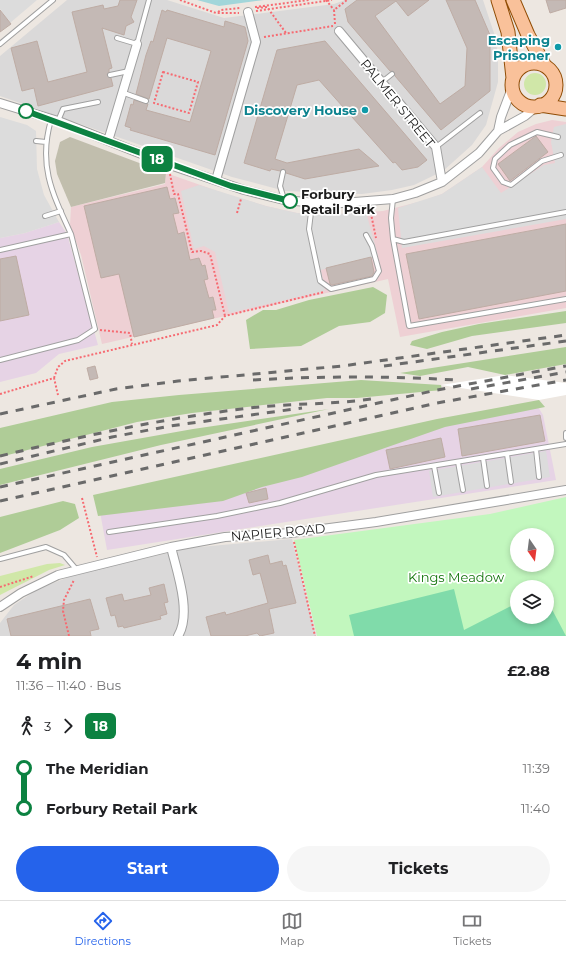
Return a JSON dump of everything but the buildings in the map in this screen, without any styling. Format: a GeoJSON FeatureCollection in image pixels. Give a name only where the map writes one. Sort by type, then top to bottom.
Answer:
{"type":"FeatureCollection","features":[{"type":"Feature","properties":{"kind":"main road"},"geometry":{"type":"LineString","coordinates":[[498,0],[508,32],[513,83],[519,101],[524,104],[566,109]]}},
{"type":"Feature","properties":{"kind":"main road"},"geometry":{"type":"LineString","coordinates":[[513,0],[528,35],[555,82],[553,94],[550,99],[538,106]]}},
{"type":"Feature","properties":{"kind":"main road"},"geometry":{"type":"LineString","coordinates":[[513,83],[519,68],[524,65],[534,63],[549,70],[566,81]]}},
{"type":"Feature","properties":{"kind":"street"},"geometry":{"type":"LineString","coordinates":[[216,180],[255,39],[249,9]]}},
{"type":"Feature","properties":{"kind":"street","name":"PALMER STREET"},"geometry":{"type":"LineString","coordinates":[[339,31],[436,147],[442,182]]}},
{"type":"Feature","properties":{"kind":"street"},"geometry":{"type":"LineString","coordinates":[[108,141],[124,93],[137,44]]}},
{"type":"Feature","properties":{"kind":"street"},"geometry":{"type":"LineString","coordinates":[[498,131],[500,117],[513,83]]}},
{"type":"Feature","properties":{"kind":"street"},"geometry":{"type":"LineString","coordinates":[[0,103],[54,120],[168,164],[244,190],[284,200],[312,204],[368,202],[393,199],[415,193],[442,182],[479,153],[498,131],[520,119],[538,106]]}},
{"type":"Feature","properties":{"kind":"street","name":"NAPIER ROAD"},"geometry":{"type":"LineString","coordinates":[[0,607],[43,581],[76,569],[171,547],[225,537],[292,533],[376,522],[566,490]]}},
{"type":"Feature","properties":{"kind":"street"},"geometry":{"type":"LineString","coordinates":[[171,547],[185,614],[178,636]]}},
{"type":"Feature","properties":{"kind":"lane"},"geometry":{"type":"LineString","coordinates":[[0,44],[53,0]]}},
{"type":"Feature","properties":{"kind":"lane"},"geometry":{"type":"LineString","coordinates":[[118,38],[137,44],[149,0]]}},
{"type":"Feature","properties":{"kind":"lane"},"geometry":{"type":"LineString","coordinates":[[110,75],[129,71]]}},
{"type":"Feature","properties":{"kind":"lane"},"geometry":{"type":"LineString","coordinates":[[382,82],[392,74]]}},
{"type":"Feature","properties":{"kind":"lane"},"geometry":{"type":"LineString","coordinates":[[124,93],[146,101]]}},
{"type":"Feature","properties":{"kind":"lane"},"geometry":{"type":"LineString","coordinates":[[0,360],[78,340],[95,329],[71,234],[61,210],[46,165],[46,142],[54,120],[63,109],[98,102]]}},
{"type":"Feature","properties":{"kind":"lane"},"geometry":{"type":"LineString","coordinates":[[436,147],[480,113]]}},
{"type":"Feature","properties":{"kind":"lane"},"geometry":{"type":"LineString","coordinates":[[558,137],[537,132],[510,145],[495,159],[493,168],[503,182],[511,184],[542,161],[561,155]]}},
{"type":"Feature","properties":{"kind":"lane"},"geometry":{"type":"LineString","coordinates":[[36,141],[46,142]]}},
{"type":"Feature","properties":{"kind":"lane"},"geometry":{"type":"LineString","coordinates":[[283,172],[280,186],[284,200]]}},
{"type":"Feature","properties":{"kind":"lane"},"geometry":{"type":"LineString","coordinates":[[393,199],[391,218],[393,239],[409,326],[566,299]]}},
{"type":"Feature","properties":{"kind":"lane"},"geometry":{"type":"LineString","coordinates":[[312,204],[309,229],[320,281],[330,289],[374,279],[379,271],[372,246],[366,235]]}},
{"type":"Feature","properties":{"kind":"lane"},"geometry":{"type":"LineString","coordinates":[[45,216],[61,210]]}},
{"type":"Feature","properties":{"kind":"lane"},"geometry":{"type":"LineString","coordinates":[[393,239],[404,242],[566,212]]}},
{"type":"Feature","properties":{"kind":"lane"},"geometry":{"type":"LineString","coordinates":[[0,250],[71,234]]}},
{"type":"Feature","properties":{"kind":"lane"},"geometry":{"type":"LineString","coordinates":[[109,532],[217,516],[280,503],[376,475],[566,444]]}},
{"type":"Feature","properties":{"kind":"lane"},"geometry":{"type":"LineString","coordinates":[[536,449],[539,477]]}},
{"type":"Feature","properties":{"kind":"lane"},"geometry":{"type":"LineString","coordinates":[[507,454],[511,482]]}},
{"type":"Feature","properties":{"kind":"lane"},"geometry":{"type":"LineString","coordinates":[[483,458],[487,486]]}},
{"type":"Feature","properties":{"kind":"lane"},"geometry":{"type":"LineString","coordinates":[[458,462],[463,490]]}},
{"type":"Feature","properties":{"kind":"lane"},"geometry":{"type":"LineString","coordinates":[[434,466],[439,493]]}},
{"type":"Feature","properties":{"kind":"lane"},"geometry":{"type":"LineString","coordinates":[[0,559],[46,547],[64,555],[76,569]]}},
{"type":"Feature","properties":{"kind":"path"},"geometry":{"type":"LineString","coordinates":[[216,13],[221,10],[249,9],[309,0]]}},
{"type":"Feature","properties":{"kind":"path"},"geometry":{"type":"LineString","coordinates":[[255,39],[335,25],[334,10],[326,0]]}},
{"type":"Feature","properties":{"kind":"path"},"geometry":{"type":"LineString","coordinates":[[334,10],[347,0]]}},
{"type":"Feature","properties":{"kind":"path"},"geometry":{"type":"LineString","coordinates":[[269,10],[286,33]]}},
{"type":"Feature","properties":{"kind":"path"},"geometry":{"type":"LineString","coordinates":[[163,72],[198,82],[189,113],[154,103],[163,72]]}},
{"type":"Feature","properties":{"kind":"path"},"geometry":{"type":"LineString","coordinates":[[168,164],[174,194],[178,194],[192,252],[201,251],[210,254],[225,316]]}},
{"type":"Feature","properties":{"kind":"path"},"geometry":{"type":"LineString","coordinates":[[237,213],[244,190]]}},
{"type":"Feature","properties":{"kind":"path"},"geometry":{"type":"LineString","coordinates":[[368,202],[377,238]]}},
{"type":"Feature","properties":{"kind":"path"},"geometry":{"type":"LineString","coordinates":[[58,395],[54,378],[58,367],[65,361],[217,325],[225,316],[330,291]]}},
{"type":"Feature","properties":{"kind":"path"},"geometry":{"type":"LineString","coordinates":[[95,329],[130,333],[132,344]]}},
{"type":"Feature","properties":{"kind":"path"},"geometry":{"type":"LineString","coordinates":[[0,394],[54,378]]}},
{"type":"Feature","properties":{"kind":"path"},"geometry":{"type":"LineString","coordinates":[[82,498],[99,564]]}},
{"type":"Feature","properties":{"kind":"path"},"geometry":{"type":"LineString","coordinates":[[292,533],[315,636]]}},
{"type":"Feature","properties":{"kind":"path"},"geometry":{"type":"LineString","coordinates":[[69,636],[63,611],[64,600],[74,584],[76,569]]}},
{"type":"Feature","properties":{"kind":"path"},"geometry":{"type":"LineString","coordinates":[[0,587],[35,575],[43,581]]}},
{"type":"Feature","properties":{"kind":"shaded area"},"geometry":{"type":"Polygon","coordinates":[[[0,0],[37,0],[10,23],[0,9],[0,0]]]}},
{"type":"Feature","properties":{"kind":"shaded area"},"geometry":{"type":"Polygon","coordinates":[[[67,0],[167,0],[224,18],[334,4],[345,0],[483,0],[496,39],[498,82],[486,125],[472,145],[443,171],[414,185],[362,194],[285,191],[232,177],[0,96],[0,56],[67,0]]]}},
{"type":"Feature","properties":{"kind":"shaded area"},"geometry":{"type":"Polygon","coordinates":[[[0,117],[27,125],[36,131],[37,169],[44,195],[59,222],[25,233],[0,238],[0,117]]]}},
{"type":"Feature","properties":{"kind":"shaded area","name":"Forbury Retail Park"},"geometry":{"type":"Polygon","coordinates":[[[552,120],[566,122],[566,308],[400,337],[388,279],[102,344],[81,255],[70,225],[71,207],[165,184],[166,173],[229,195],[297,213],[324,215],[383,211],[442,194],[482,167],[499,148],[518,132],[536,124],[552,120]]]}},
{"type":"Feature","properties":{"kind":"shaded area"},"geometry":{"type":"Polygon","coordinates":[[[566,124],[566,219],[402,248],[398,208],[442,194],[482,167],[501,193],[544,165],[555,163],[551,142],[554,127],[566,124]]]}},
{"type":"Feature","properties":{"kind":"shaded area"},"geometry":{"type":"Polygon","coordinates":[[[70,137],[166,173],[165,183],[71,207],[57,174],[55,161],[60,142],[70,137]]]}},
{"type":"Feature","properties":{"kind":"shaded area"},"geometry":{"type":"Polygon","coordinates":[[[199,185],[266,206],[297,213],[324,215],[366,212],[378,256],[321,270],[325,291],[229,313],[215,252],[204,246],[194,249],[181,191],[199,185]]]}},
{"type":"Feature","properties":{"kind":"shaded area"},"geometry":{"type":"Polygon","coordinates":[[[59,222],[67,234],[98,345],[59,354],[36,373],[0,382],[0,238],[25,233],[59,222]]]}},
{"type":"Feature","properties":{"kind":"shaded area"},"geometry":{"type":"Polygon","coordinates":[[[538,407],[543,415],[556,480],[107,550],[100,512],[445,423],[538,407]]]}},
{"type":"Feature","properties":{"kind":"shaded area"},"geometry":{"type":"Polygon","coordinates":[[[546,451],[550,477],[433,497],[429,471],[546,451]]]}},
{"type":"Feature","properties":{"kind":"shaded area"},"geometry":{"type":"Polygon","coordinates":[[[292,539],[316,636],[0,636],[0,623],[14,605],[38,589],[74,575],[188,548],[292,539]]]}},
{"type":"Feature","properties":{"kind":"green space"},"geometry":{"type":"Polygon","coordinates":[[[531,73],[539,73],[546,80],[546,88],[539,95],[531,95],[524,88],[524,80],[531,73]]]}},
{"type":"Feature","properties":{"kind":"green space"},"geometry":{"type":"Polygon","coordinates":[[[373,287],[387,295],[385,313],[370,322],[339,326],[301,346],[250,349],[246,320],[263,310],[276,310],[309,300],[373,287]]]}},
{"type":"Feature","properties":{"kind":"green space"},"geometry":{"type":"Polygon","coordinates":[[[566,311],[566,323],[472,336],[427,349],[410,345],[412,341],[442,332],[479,324],[566,311]]]}},
{"type":"Feature","properties":{"kind":"green space"},"geometry":{"type":"Polygon","coordinates":[[[566,347],[566,364],[505,375],[468,367],[420,376],[400,373],[566,347]]]}},
{"type":"Feature","properties":{"kind":"green space"},"geometry":{"type":"Polygon","coordinates":[[[361,380],[441,385],[442,390],[357,398],[327,398],[192,413],[137,422],[0,457],[0,428],[112,402],[361,380]]]}},
{"type":"Feature","properties":{"kind":"green space"},"geometry":{"type":"Polygon","coordinates":[[[539,400],[545,407],[445,427],[302,477],[262,487],[223,501],[98,516],[93,495],[437,419],[539,400]]]}},
{"type":"Feature","properties":{"kind":"green space"},"geometry":{"type":"Polygon","coordinates":[[[329,409],[161,445],[0,485],[0,469],[92,447],[193,429],[329,409]]]}},
{"type":"Feature","properties":{"kind":"green space","name":"Kings Meadow"},"geometry":{"type":"Polygon","coordinates":[[[566,497],[566,636],[317,636],[294,540],[490,514],[566,497]]]}},
{"type":"Feature","properties":{"kind":"green space"},"geometry":{"type":"Polygon","coordinates":[[[63,501],[75,504],[79,518],[60,530],[0,553],[0,517],[63,501]]]}},
{"type":"Feature","properties":{"kind":"green space"},"geometry":{"type":"Polygon","coordinates":[[[60,563],[65,565],[49,570],[0,595],[0,576],[47,564],[60,563]]]}},
{"type":"Feature","properties":{"kind":"green space"},"geometry":{"type":"Polygon","coordinates":[[[454,589],[464,630],[510,607],[510,624],[554,624],[554,613],[566,636],[354,636],[349,615],[454,589]]]}},
{"type":"Feature","properties":{"kind":"water"},"geometry":{"type":"Polygon","coordinates":[[[197,0],[264,0],[219,6],[197,0]]]}},
{"type":"Feature","properties":{"kind":"pier"},"geometry":{"type":"Polygon","coordinates":[[[505,375],[566,383],[566,395],[539,400],[441,385],[505,375]]]}},
{"type":"Feature","properties":{"kind":"railway"},"geometry":{"type":"LineString","coordinates":[[0,414],[116,389],[178,381],[342,366],[566,335]]}},
{"type":"Feature","properties":{"kind":"railway"},"geometry":{"type":"LineString","coordinates":[[384,366],[566,341]]}},
{"type":"Feature","properties":{"kind":"railway"},"geometry":{"type":"LineString","coordinates":[[0,487],[437,390],[566,366]]}},
{"type":"Feature","properties":{"kind":"railway"},"geometry":{"type":"LineString","coordinates":[[471,389],[566,372]]}},
{"type":"Feature","properties":{"kind":"railway"},"geometry":{"type":"LineString","coordinates":[[253,380],[354,377],[456,380]]}},
{"type":"Feature","properties":{"kind":"railway"},"geometry":{"type":"LineString","coordinates":[[0,501],[437,403],[566,380]]}},
{"type":"Feature","properties":{"kind":"railway"},"geometry":{"type":"LineString","coordinates":[[0,456],[155,422],[218,412],[265,406],[371,399]]}},
{"type":"Feature","properties":{"kind":"railway"},"geometry":{"type":"LineString","coordinates":[[0,464],[112,437],[170,426],[302,408]]}},
{"type":"Feature","properties":{"kind":"bus line","name":"18"},"geometry":{"type":"LineString","coordinates":[[26,111],[231,186],[290,201]]}},
{"type":"Feature","properties":{"kind":"place","name":"Escaping Prisoner"},"geometry":{"type":"Point","coordinates":[558,47]}},
{"type":"Feature","properties":{"kind":"place","name":"Discovery House"},"geometry":{"type":"Point","coordinates":[365,110]}},
{"type":"Feature","properties":{"kind":"place","name":"Forbury Retail Park"},"geometry":{"type":"Point","coordinates":[290,201]}}]}
